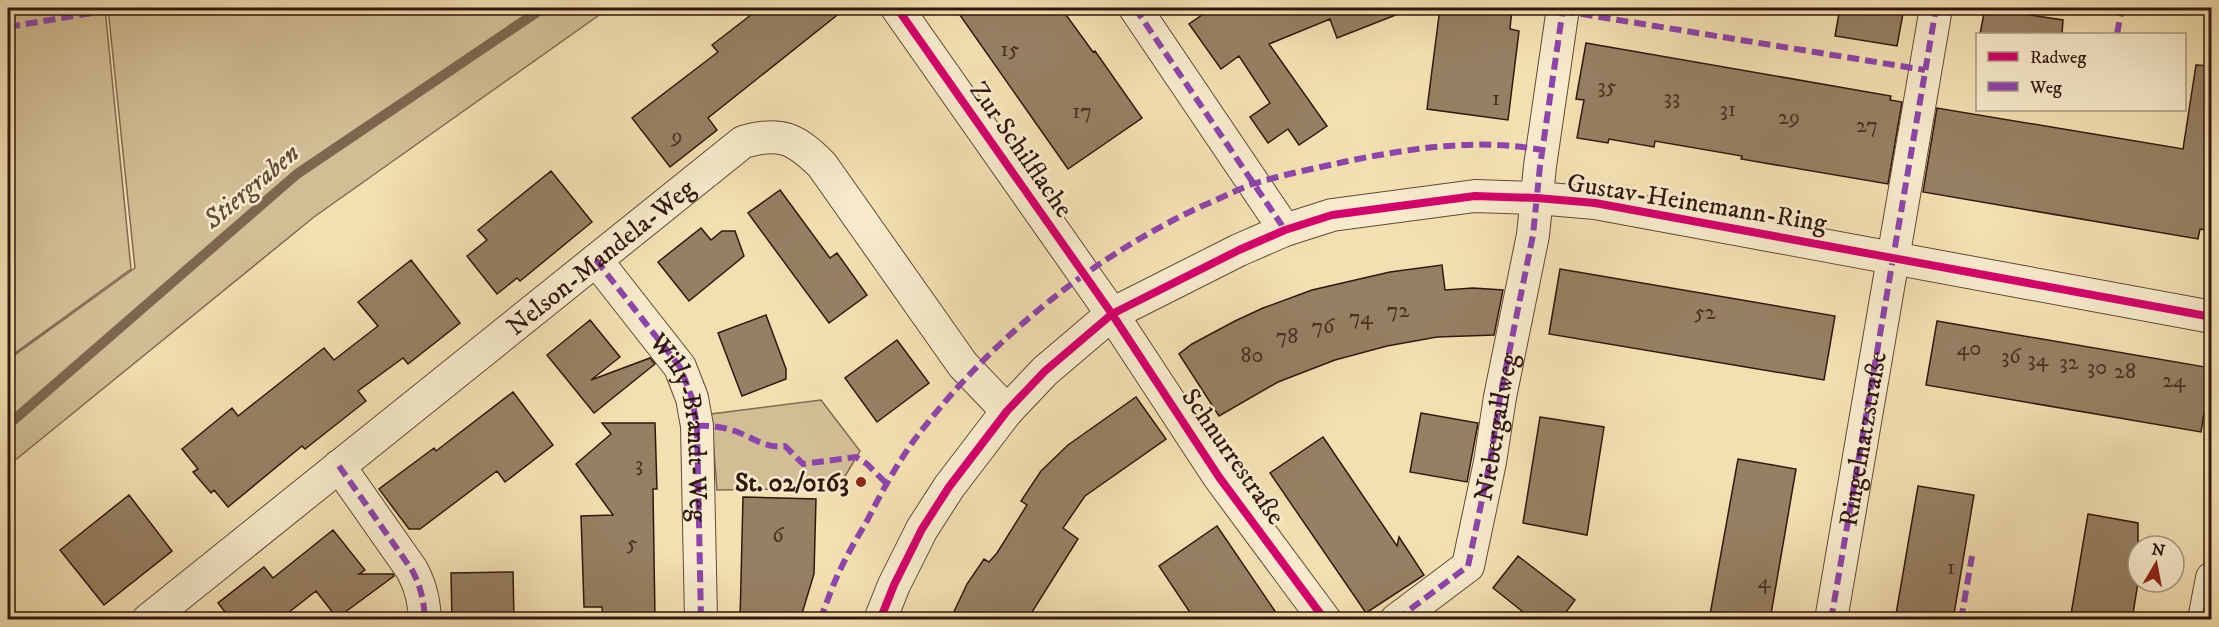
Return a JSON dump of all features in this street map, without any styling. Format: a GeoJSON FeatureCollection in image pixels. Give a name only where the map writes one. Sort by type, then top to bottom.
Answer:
{"type":"FeatureCollection","features":[{"type":"Feature","properties":{"kind":"street","name":"Zur Schilflache"},"geometry":{"type":"LineString","coordinates":[[897,8],[1112,314]]}},
{"type":"Feature","properties":{"kind":"street"},"geometry":{"type":"LineString","coordinates":[[1135,8],[1285,230]]}},
{"type":"Feature","properties":{"kind":"street","name":"Niebergallweg"},"geometry":{"type":"LineString","coordinates":[[1396,620],[1468,566],[1533,235],[1540,166],[1563,8]]}},
{"type":"Feature","properties":{"kind":"street","name":"Ringelnatzstraße"},"geometry":{"type":"LineString","coordinates":[[1831,620],[1936,8]]}},
{"type":"Feature","properties":{"kind":"street","name":"Nelson-Mandela-Weg"},"geometry":{"type":"LineString","coordinates":[[148,620],[743,142],[765,136],[786,139],[805,148],[822,165],[963,365],[1006,411]]}},
{"type":"Feature","properties":{"kind":"street","name":"Gustav-Heinemann-Ring"},"geometry":{"type":"LineString","coordinates":[[880,620],[894,585],[922,529],[949,487],[1006,411],[1045,371],[1112,314],[1193,272],[1285,230],[1332,214],[1464,197],[1537,198],[1595,203],[2211,317]]}},
{"type":"Feature","properties":{"kind":"street","name":"Willy-Brandt-Weg"},"geometry":{"type":"LineString","coordinates":[[596,260],[680,367],[692,398],[697,426],[701,620]]}},
{"type":"Feature","properties":{"kind":"street","name":"Schnurrestraße"},"geometry":{"type":"LineString","coordinates":[[1112,314],[1219,477],[1325,620]]}},
{"type":"Feature","properties":{"kind":"street"},"geometry":{"type":"LineString","coordinates":[[339,466],[412,570],[420,585],[425,620]]}},
{"type":"Feature","properties":{"kind":"street"},"geometry":{"type":"LineString","coordinates":[[2204,620],[2211,578]]}},
{"type":"Feature","properties":{"kind":"shaded area"},"geometry":{"type":"Polygon","coordinates":[[[8,8],[105,8],[131,269],[8,358],[8,8]]]}},
{"type":"Feature","properties":{"kind":"shaded area"},"geometry":{"type":"Polygon","coordinates":[[[108,8],[609,8],[314,217],[8,466],[8,360],[135,268],[108,8]]]}},
{"type":"Feature","properties":{"kind":"shaded area"},"geometry":{"type":"Polygon","coordinates":[[[821,400],[860,451],[838,488],[717,490],[711,414],[821,400]]]}},
{"type":"Feature","properties":{"kind":"building"},"geometry":{"type":"Polygon","coordinates":[[[760,8],[846,8],[708,118],[717,130],[670,167],[632,118],[718,52],[712,45],[760,8]]]}},
{"type":"Feature","properties":{"kind":"building"},"geometry":{"type":"Polygon","coordinates":[[[955,8],[1061,8],[1093,52],[1095,51],[1142,118],[1068,169],[955,8]]]}},
{"type":"Feature","properties":{"kind":"building"},"geometry":{"type":"Polygon","coordinates":[[[1212,8],[1411,9],[1337,38],[1330,19],[1269,44],[1327,126],[1299,145],[1288,129],[1268,143],[1250,117],[1270,103],[1239,56],[1221,69],[1189,24],[1212,8]]]}},
{"type":"Feature","properties":{"kind":"building"},"geometry":{"type":"Polygon","coordinates":[[[1440,8],[1512,8],[1510,29],[1519,31],[1508,120],[1427,109],[1440,8]]]}},
{"type":"Feature","properties":{"kind":"building"},"geometry":{"type":"Polygon","coordinates":[[[1840,8],[1904,8],[1897,46],[1835,36],[1840,8]]]}},
{"type":"Feature","properties":{"kind":"building"},"geometry":{"type":"Polygon","coordinates":[[[1985,8],[2063,20],[2062,33],[1980,33],[1985,8]]]}},
{"type":"Feature","properties":{"kind":"building"},"geometry":{"type":"Polygon","coordinates":[[[1586,43],[1891,96],[1890,100],[1902,102],[1888,184],[1741,159],[1742,156],[1655,141],[1654,147],[1609,139],[1608,143],[1577,138],[1584,100],[1576,99],[1586,43]]]}},
{"type":"Feature","properties":{"kind":"building"},"geometry":{"type":"Polygon","coordinates":[[[2196,65],[2211,66],[2211,231],[2200,229],[2198,239],[1923,192],[1937,108],[2183,149],[2196,65]]]}},
{"type":"Feature","properties":{"kind":"building"},"geometry":{"type":"Polygon","coordinates":[[[551,171],[592,222],[520,281],[517,278],[497,294],[467,256],[487,240],[478,230],[551,171]]]}},
{"type":"Feature","properties":{"kind":"building"},"geometry":{"type":"Polygon","coordinates":[[[780,190],[830,258],[837,253],[867,295],[829,323],[748,213],[780,190]]]}},
{"type":"Feature","properties":{"kind":"building"},"geometry":{"type":"Polygon","coordinates":[[[701,228],[711,240],[722,231],[735,231],[744,256],[689,301],[658,262],[701,228]]]}},
{"type":"Feature","properties":{"kind":"building"},"geometry":{"type":"Polygon","coordinates":[[[411,260],[460,323],[408,364],[403,358],[358,391],[366,401],[305,449],[302,446],[228,507],[214,490],[211,493],[193,472],[198,469],[182,449],[232,408],[238,416],[324,348],[334,360],[378,326],[358,302],[411,260]]]}},
{"type":"Feature","properties":{"kind":"building"},"geometry":{"type":"Polygon","coordinates":[[[1442,265],[1445,290],[1473,288],[1503,290],[1494,335],[1437,337],[1387,346],[1335,360],[1278,382],[1219,416],[1179,354],[1192,344],[1235,321],[1312,290],[1390,272],[1442,265]]]}},
{"type":"Feature","properties":{"kind":"building"},"geometry":{"type":"Polygon","coordinates":[[[1560,269],[1835,316],[1824,380],[1549,334],[1560,269]]]}},
{"type":"Feature","properties":{"kind":"building"},"geometry":{"type":"Polygon","coordinates":[[[766,315],[786,369],[786,379],[742,396],[718,333],[766,315]]]}},
{"type":"Feature","properties":{"kind":"building"},"geometry":{"type":"Polygon","coordinates":[[[590,320],[620,357],[591,380],[650,358],[655,364],[594,413],[547,355],[590,320]]]}},
{"type":"Feature","properties":{"kind":"building"},"geometry":{"type":"Polygon","coordinates":[[[1937,321],[2211,368],[2201,432],[1926,385],[1937,321]]]}},
{"type":"Feature","properties":{"kind":"building"},"geometry":{"type":"Polygon","coordinates":[[[897,340],[929,383],[877,422],[845,378],[897,340]]]}},
{"type":"Feature","properties":{"kind":"building"},"geometry":{"type":"Polygon","coordinates":[[[513,392],[553,445],[505,482],[497,471],[420,529],[409,529],[379,489],[434,448],[436,451],[513,392]]]}},
{"type":"Feature","properties":{"kind":"building"},"geometry":{"type":"Polygon","coordinates":[[[1136,397],[1166,439],[1085,496],[1063,528],[1078,539],[1027,620],[950,620],[967,584],[984,559],[989,562],[997,553],[1027,505],[1021,501],[1041,471],[1068,445],[1136,397]]]}},
{"type":"Feature","properties":{"kind":"building"},"geometry":{"type":"Polygon","coordinates":[[[1421,413],[1478,423],[1467,482],[1410,472],[1421,413]]]}},
{"type":"Feature","properties":{"kind":"building"},"geometry":{"type":"Polygon","coordinates":[[[1540,417],[1604,427],[1587,535],[1523,523],[1540,417]]]}},
{"type":"Feature","properties":{"kind":"building"},"geometry":{"type":"Polygon","coordinates":[[[602,423],[655,423],[657,489],[653,489],[655,620],[603,620],[602,607],[584,607],[581,516],[613,515],[576,464],[611,434],[602,423]]]}},
{"type":"Feature","properties":{"kind":"building"},"geometry":{"type":"Polygon","coordinates":[[[1323,437],[1397,546],[1399,537],[1424,575],[1366,613],[1270,473],[1323,437]]]}},
{"type":"Feature","properties":{"kind":"building"},"geometry":{"type":"Polygon","coordinates":[[[1738,459],[1796,469],[1770,620],[1709,620],[1738,459]]]}},
{"type":"Feature","properties":{"kind":"building"},"geometry":{"type":"Polygon","coordinates":[[[1918,486],[1974,495],[1953,620],[1895,620],[1918,486]]]}},
{"type":"Feature","properties":{"kind":"building"},"geometry":{"type":"Polygon","coordinates":[[[129,495],[172,551],[104,605],[60,550],[129,495]]]}},
{"type":"Feature","properties":{"kind":"building"},"geometry":{"type":"Polygon","coordinates":[[[743,497],[816,499],[814,574],[800,620],[740,620],[743,497]]]}},
{"type":"Feature","properties":{"kind":"building"},"geometry":{"type":"Polygon","coordinates":[[[2088,514],[2138,523],[2138,534],[2126,534],[2126,594],[2136,594],[2132,620],[2070,620],[2088,514]]]}},
{"type":"Feature","properties":{"kind":"building"},"geometry":{"type":"Polygon","coordinates":[[[1217,526],[1281,620],[1195,620],[1159,566],[1217,526]]]}},
{"type":"Feature","properties":{"kind":"building"},"geometry":{"type":"Polygon","coordinates":[[[333,530],[365,570],[359,574],[393,574],[394,576],[337,618],[316,591],[279,620],[231,620],[218,603],[264,567],[273,578],[333,530]]]}},
{"type":"Feature","properties":{"kind":"building"},"geometry":{"type":"Polygon","coordinates":[[[1518,556],[1575,600],[1560,620],[1533,620],[1493,588],[1518,556]]]}},
{"type":"Feature","properties":{"kind":"building"},"geometry":{"type":"Polygon","coordinates":[[[513,572],[514,620],[452,620],[451,573],[513,572]]]}},
{"type":"Feature","properties":{"kind":"waterway","name":"Stiergraben"},"geometry":{"type":"LineString","coordinates":[[8,425],[297,174],[543,8]]}},
{"type":"Feature","properties":{"kind":"marked path"},"geometry":{"type":"LineString","coordinates":[[8,27],[122,8]]}},
{"type":"Feature","properties":{"kind":"marked path"},"geometry":{"type":"LineString","coordinates":[[1135,8],[1285,230]]}},
{"type":"Feature","properties":{"kind":"marked path"},"geometry":{"type":"LineString","coordinates":[[1396,620],[1468,566],[1533,235],[1540,166],[1563,8]]}},
{"type":"Feature","properties":{"kind":"marked path"},"geometry":{"type":"LineString","coordinates":[[1831,620],[1936,8]]}},
{"type":"Feature","properties":{"kind":"marked path"},"geometry":{"type":"LineString","coordinates":[[2117,33],[2122,8]]}},
{"type":"Feature","properties":{"kind":"marked path"},"geometry":{"type":"LineString","coordinates":[[1563,11],[1925,70]]}},
{"type":"Feature","properties":{"kind":"marked path"},"geometry":{"type":"LineString","coordinates":[[820,620],[844,562],[890,478],[915,439],[944,403],[1009,335],[1082,276],[1120,250],[1202,206],[1253,184],[1289,174],[1372,156],[1445,146],[1494,145],[1542,150]]}},
{"type":"Feature","properties":{"kind":"marked path"},"geometry":{"type":"LineString","coordinates":[[596,260],[680,367],[692,398],[697,426],[701,620]]}},
{"type":"Feature","properties":{"kind":"marked path"},"geometry":{"type":"LineString","coordinates":[[697,426],[725,428],[765,444],[785,446],[803,464],[856,457],[867,464],[886,483]]}},
{"type":"Feature","properties":{"kind":"marked path"},"geometry":{"type":"LineString","coordinates":[[339,466],[412,570],[422,594],[425,620]]}},
{"type":"Feature","properties":{"kind":"marked path"},"geometry":{"type":"LineString","coordinates":[[1961,620],[1972,556]]}},
{"type":"Feature","properties":{"kind":"marked path"},"geometry":{"type":"LineString","coordinates":[[2204,620],[2212,578]]}},
{"type":"Feature","properties":{"kind":"cycle path"},"geometry":{"type":"LineString","coordinates":[[897,8],[1112,314],[1219,477],[1325,620]]}},
{"type":"Feature","properties":{"kind":"cycle path"},"geometry":{"type":"LineString","coordinates":[[880,620],[894,585],[922,529],[949,487],[1007,411],[1045,371],[1112,314],[1239,250],[1285,230],[1332,215],[1475,196],[1595,203],[2212,317]]}},
{"type":"Feature","properties":{"kind":"place","name":"St. 02/0163"},"geometry":{"type":"Point","coordinates":[861,482]}}]}
